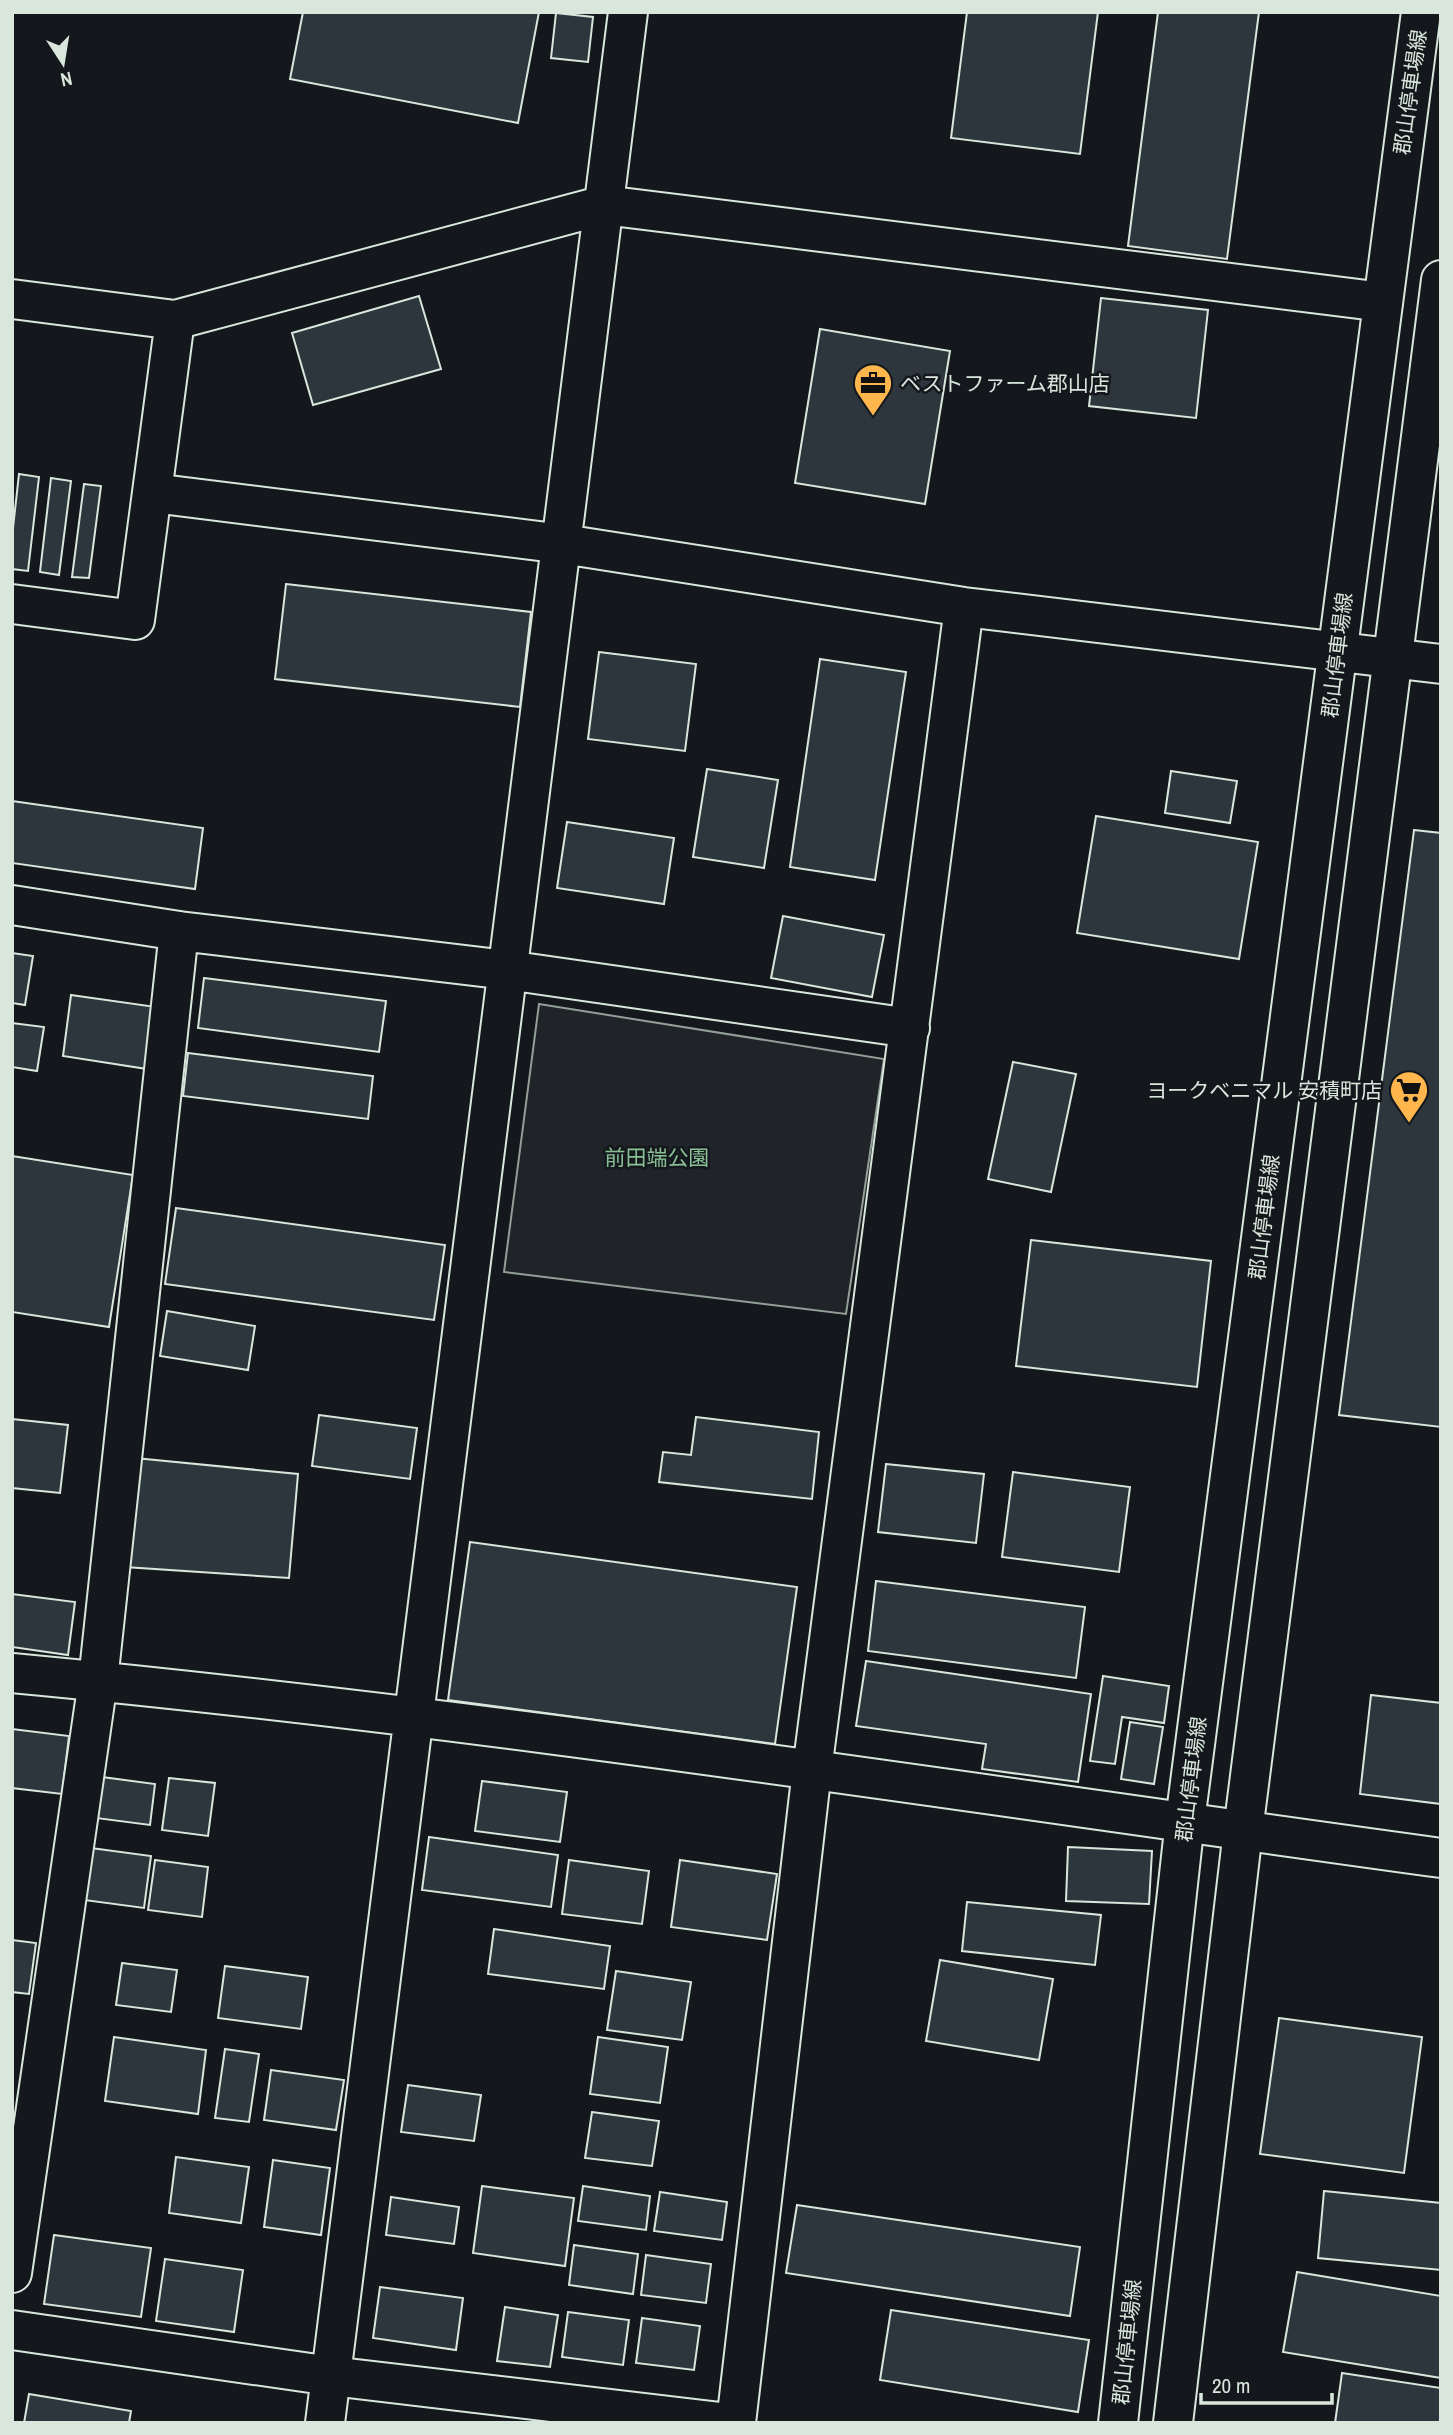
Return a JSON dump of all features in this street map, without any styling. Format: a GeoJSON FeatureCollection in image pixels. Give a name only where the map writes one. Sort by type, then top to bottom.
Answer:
{"type":"FeatureCollection","features":[{"type":"Feature","properties":{"kind":"street"},"geometry":{"type":"LineString","coordinates":[[325,2423],[628,12]]}},
{"type":"Feature","properties":{"kind":"street","name":"郡山停車場線"},"geometry":{"type":"LineString","coordinates":[[1118,2423],[1185,1821],[1421,12]]}},
{"type":"Feature","properties":{"kind":"street"},"geometry":{"type":"LineString","coordinates":[[12,299],[175,320],[604,205],[1383,302]]}},
{"type":"Feature","properties":{"kind":"street"},"geometry":{"type":"LineString","coordinates":[[1173,2423],[1243,1831],[1441,280]]}},
{"type":"Feature","properties":{"kind":"street"},"geometry":{"type":"LineString","coordinates":[[12,604],[135,620],[175,320]]}},
{"type":"Feature","properties":{"kind":"street"},"geometry":{"type":"LineString","coordinates":[[153,493],[563,544],[964,607],[1441,664]]}},
{"type":"Feature","properties":{"kind":"street"},"geometry":{"type":"LineString","coordinates":[[736,2423],[812,1770],[964,607]]}},
{"type":"Feature","properties":{"kind":"street"},"geometry":{"type":"LineString","coordinates":[[12,905],[179,931],[507,971],[910,1028]]}},
{"type":"Feature","properties":{"kind":"street"},"geometry":{"type":"LineString","coordinates":[[12,2273],[99,1681],[179,931]]}},
{"type":"Feature","properties":{"kind":"street"},"geometry":{"type":"LineString","coordinates":[[12,1673],[413,1718],[812,1770],[1441,1858]]}},
{"type":"Feature","properties":{"kind":"street"},"geometry":{"type":"LineString","coordinates":[[12,2330],[331,2376],[729,2423]]}},
{"type":"Feature","properties":{"kind":"green space","name":"前田端公園"},"geometry":{"type":"Polygon","coordinates":[[[539,1004],[884,1059],[846,1314],[504,1272],[539,1004]]]}},
{"type":"Feature","properties":{"kind":"building"},"geometry":{"type":"Polygon","coordinates":[[[303,12],[539,12],[518,123],[290,79],[303,12]]]}},
{"type":"Feature","properties":{"kind":"building"},"geometry":{"type":"Polygon","coordinates":[[[967,12],[1098,12],[1080,154],[951,138],[967,12]]]}},
{"type":"Feature","properties":{"kind":"building"},"geometry":{"type":"Polygon","coordinates":[[[1158,12],[1259,12],[1227,259],[1128,246],[1158,12]]]}},
{"type":"Feature","properties":{"kind":"building"},"geometry":{"type":"Polygon","coordinates":[[[556,13],[593,17],[588,62],[551,58],[556,13]]]}},
{"type":"Feature","properties":{"kind":"building"},"geometry":{"type":"Polygon","coordinates":[[[419,296],[441,369],[313,405],[292,333],[419,296]]]}},
{"type":"Feature","properties":{"kind":"building"},"geometry":{"type":"Polygon","coordinates":[[[1101,298],[1208,310],[1196,418],[1089,406],[1101,298]]]}},
{"type":"Feature","properties":{"kind":"building","name":"ベストファーム郡山店"},"geometry":{"type":"Polygon","coordinates":[[[820,329],[950,351],[925,504],[795,483],[820,329]]]}},
{"type":"Feature","properties":{"kind":"building"},"geometry":{"type":"Polygon","coordinates":[[[19,474],[39,477],[28,571],[12,569],[12,537],[19,474]]]}},
{"type":"Feature","properties":{"kind":"building"},"geometry":{"type":"Polygon","coordinates":[[[51,478],[71,481],[59,575],[40,572],[51,478]]]}},
{"type":"Feature","properties":{"kind":"building"},"geometry":{"type":"Polygon","coordinates":[[[84,484],[101,486],[89,578],[72,577],[84,484]]]}},
{"type":"Feature","properties":{"kind":"building"},"geometry":{"type":"Polygon","coordinates":[[[286,584],[531,612],[520,707],[275,679],[286,584]]]}},
{"type":"Feature","properties":{"kind":"building"},"geometry":{"type":"Polygon","coordinates":[[[599,652],[696,664],[685,751],[588,739],[599,652]]]}},
{"type":"Feature","properties":{"kind":"building"},"geometry":{"type":"Polygon","coordinates":[[[820,659],[906,672],[875,880],[790,867],[820,659]]]}},
{"type":"Feature","properties":{"kind":"building"},"geometry":{"type":"Polygon","coordinates":[[[707,769],[778,780],[764,868],[693,857],[707,769]]]}},
{"type":"Feature","properties":{"kind":"building"},"geometry":{"type":"Polygon","coordinates":[[[1171,771],[1237,781],[1230,823],[1165,813],[1171,771]]]}},
{"type":"Feature","properties":{"kind":"building"},"geometry":{"type":"Polygon","coordinates":[[[12,801],[203,828],[195,889],[12,863],[12,801]]]}},
{"type":"Feature","properties":{"kind":"building"},"geometry":{"type":"Polygon","coordinates":[[[1096,816],[1258,842],[1239,959],[1077,933],[1096,816]]]}},
{"type":"Feature","properties":{"kind":"building"},"geometry":{"type":"Polygon","coordinates":[[[567,822],[674,838],[664,904],[557,888],[567,822]]]}},
{"type":"Feature","properties":{"kind":"building","name":"ヨークベニマル 安積町店"},"geometry":{"type":"Polygon","coordinates":[[[1414,830],[1441,833],[1441,1427],[1339,1415],[1414,830]]]}},
{"type":"Feature","properties":{"kind":"building"},"geometry":{"type":"Polygon","coordinates":[[[783,916],[884,935],[872,997],[771,978],[783,916]]]}},
{"type":"Feature","properties":{"kind":"building"},"geometry":{"type":"Polygon","coordinates":[[[12,953],[33,956],[25,1005],[12,1003],[12,953]]]}},
{"type":"Feature","properties":{"kind":"building"},"geometry":{"type":"Polygon","coordinates":[[[204,978],[386,1001],[379,1052],[198,1028],[204,978]]]}},
{"type":"Feature","properties":{"kind":"building"},"geometry":{"type":"Polygon","coordinates":[[[71,995],[156,1007],[147,1069],[63,1056],[71,995]]]}},
{"type":"Feature","properties":{"kind":"building"},"geometry":{"type":"Polygon","coordinates":[[[12,1023],[44,1027],[37,1071],[12,1067],[12,1023]]]}},
{"type":"Feature","properties":{"kind":"building"},"geometry":{"type":"Polygon","coordinates":[[[188,1053],[373,1076],[368,1119],[183,1096],[188,1053]]]}},
{"type":"Feature","properties":{"kind":"building"},"geometry":{"type":"Polygon","coordinates":[[[1013,1062],[1076,1074],[1051,1192],[988,1179],[1013,1062]]]}},
{"type":"Feature","properties":{"kind":"building"},"geometry":{"type":"Polygon","coordinates":[[[12,1156],[133,1175],[109,1327],[12,1312],[12,1156]]]}},
{"type":"Feature","properties":{"kind":"building"},"geometry":{"type":"Polygon","coordinates":[[[176,1208],[445,1245],[434,1320],[165,1284],[176,1208]]]}},
{"type":"Feature","properties":{"kind":"building"},"geometry":{"type":"Polygon","coordinates":[[[1031,1240],[1211,1261],[1197,1387],[1016,1366],[1031,1240]]]}},
{"type":"Feature","properties":{"kind":"building"},"geometry":{"type":"Polygon","coordinates":[[[167,1311],[255,1326],[248,1370],[160,1356],[167,1311]]]}},
{"type":"Feature","properties":{"kind":"building"},"geometry":{"type":"Polygon","coordinates":[[[319,1415],[417,1428],[410,1479],[312,1466],[319,1415]]]}},
{"type":"Feature","properties":{"kind":"building"},"geometry":{"type":"Polygon","coordinates":[[[696,1417],[819,1432],[812,1499],[659,1482],[663,1452],[691,1455],[696,1417]]]}},
{"type":"Feature","properties":{"kind":"building"},"geometry":{"type":"Polygon","coordinates":[[[12,1419],[68,1425],[60,1493],[12,1488],[12,1419]]]}},
{"type":"Feature","properties":{"kind":"building"},"geometry":{"type":"Polygon","coordinates":[[[135,1458],[298,1474],[289,1578],[125,1567],[135,1458]]]}},
{"type":"Feature","properties":{"kind":"building"},"geometry":{"type":"Polygon","coordinates":[[[886,1464],[984,1474],[976,1543],[878,1532],[886,1464]]]}},
{"type":"Feature","properties":{"kind":"building"},"geometry":{"type":"Polygon","coordinates":[[[1013,1472],[1130,1487],[1119,1572],[1002,1557],[1013,1472]]]}},
{"type":"Feature","properties":{"kind":"building"},"geometry":{"type":"Polygon","coordinates":[[[470,1542],[797,1587],[775,1744],[448,1700],[470,1542]]]}},
{"type":"Feature","properties":{"kind":"building"},"geometry":{"type":"Polygon","coordinates":[[[876,1581],[1085,1607],[1076,1678],[868,1651],[876,1581]]]}},
{"type":"Feature","properties":{"kind":"building"},"geometry":{"type":"Polygon","coordinates":[[[12,1594],[75,1602],[68,1655],[12,1647],[12,1594]]]}},
{"type":"Feature","properties":{"kind":"building"},"geometry":{"type":"Polygon","coordinates":[[[866,1661],[1091,1694],[1078,1782],[982,1769],[986,1744],[856,1726],[866,1661]]]}},
{"type":"Feature","properties":{"kind":"building"},"geometry":{"type":"Polygon","coordinates":[[[1103,1676],[1169,1686],[1164,1723],[1122,1717],[1115,1764],[1090,1761],[1103,1676]]]}},
{"type":"Feature","properties":{"kind":"building"},"geometry":{"type":"Polygon","coordinates":[[[1371,1695],[1441,1703],[1441,1804],[1360,1794],[1371,1695]]]}},
{"type":"Feature","properties":{"kind":"building"},"geometry":{"type":"Polygon","coordinates":[[[1130,1722],[1163,1727],[1154,1784],[1121,1779],[1130,1722]]]}},
{"type":"Feature","properties":{"kind":"building"},"geometry":{"type":"Polygon","coordinates":[[[12,1729],[69,1736],[62,1794],[12,1788],[12,1729]]]}},
{"type":"Feature","properties":{"kind":"building"},"geometry":{"type":"Polygon","coordinates":[[[102,1777],[155,1784],[150,1825],[96,1818],[102,1777]]]}},
{"type":"Feature","properties":{"kind":"building"},"geometry":{"type":"Polygon","coordinates":[[[169,1778],[215,1783],[208,1836],[162,1830],[169,1778]]]}},
{"type":"Feature","properties":{"kind":"building"},"geometry":{"type":"Polygon","coordinates":[[[482,1781],[567,1792],[560,1842],[475,1831],[482,1781]]]}},
{"type":"Feature","properties":{"kind":"building"},"geometry":{"type":"Polygon","coordinates":[[[429,1837],[558,1855],[551,1907],[422,1890],[429,1837]]]}},
{"type":"Feature","properties":{"kind":"building"},"geometry":{"type":"Polygon","coordinates":[[[1068,1847],[1152,1851],[1149,1904],[1066,1901],[1068,1847]]]}},
{"type":"Feature","properties":{"kind":"building"},"geometry":{"type":"Polygon","coordinates":[[[91,1848],[151,1856],[144,1908],[84,1900],[91,1848]]]}},
{"type":"Feature","properties":{"kind":"building"},"geometry":{"type":"Polygon","coordinates":[[[155,1860],[208,1867],[202,1917],[148,1910],[155,1860]]]}},
{"type":"Feature","properties":{"kind":"building"},"geometry":{"type":"Polygon","coordinates":[[[569,1860],[649,1871],[642,1924],[562,1914],[569,1860]]]}},
{"type":"Feature","properties":{"kind":"building"},"geometry":{"type":"Polygon","coordinates":[[[680,1860],[777,1874],[767,1940],[671,1927],[680,1860]]]}},
{"type":"Feature","properties":{"kind":"building"},"geometry":{"type":"Polygon","coordinates":[[[967,1902],[1101,1915],[1095,1965],[962,1951],[967,1902]]]}},
{"type":"Feature","properties":{"kind":"building"},"geometry":{"type":"Polygon","coordinates":[[[494,1929],[610,1946],[604,1989],[488,1974],[494,1929]]]}},
{"type":"Feature","properties":{"kind":"building"},"geometry":{"type":"Polygon","coordinates":[[[12,1940],[36,1943],[29,1994],[12,1992],[12,1940]]]}},
{"type":"Feature","properties":{"kind":"building"},"geometry":{"type":"Polygon","coordinates":[[[940,1960],[1053,1979],[1039,2060],[926,2041],[940,1960]]]}},
{"type":"Feature","properties":{"kind":"building"},"geometry":{"type":"Polygon","coordinates":[[[122,1963],[177,1970],[171,2012],[116,2005],[122,1963]]]}},
{"type":"Feature","properties":{"kind":"building"},"geometry":{"type":"Polygon","coordinates":[[[225,1966],[308,1977],[301,2029],[218,2018],[225,1966]]]}},
{"type":"Feature","properties":{"kind":"building"},"geometry":{"type":"Polygon","coordinates":[[[616,1971],[691,1982],[682,2040],[607,2030],[616,1971]]]}},
{"type":"Feature","properties":{"kind":"building"},"geometry":{"type":"Polygon","coordinates":[[[1279,2018],[1422,2037],[1404,2173],[1260,2154],[1279,2018]]]}},
{"type":"Feature","properties":{"kind":"building"},"geometry":{"type":"Polygon","coordinates":[[[114,2037],[206,2050],[198,2114],[105,2101],[114,2037]]]}},
{"type":"Feature","properties":{"kind":"building"},"geometry":{"type":"Polygon","coordinates":[[[598,2037],[668,2047],[660,2103],[590,2094],[598,2037]]]}},
{"type":"Feature","properties":{"kind":"building"},"geometry":{"type":"Polygon","coordinates":[[[225,2049],[259,2054],[249,2122],[215,2118],[225,2049]]]}},
{"type":"Feature","properties":{"kind":"building"},"geometry":{"type":"Polygon","coordinates":[[[271,2070],[344,2080],[336,2130],[264,2120],[271,2070]]]}},
{"type":"Feature","properties":{"kind":"building"},"geometry":{"type":"Polygon","coordinates":[[[408,2085],[481,2095],[474,2141],[401,2132],[408,2085]]]}},
{"type":"Feature","properties":{"kind":"building"},"geometry":{"type":"Polygon","coordinates":[[[592,2112],[659,2121],[652,2166],[585,2158],[592,2112]]]}},
{"type":"Feature","properties":{"kind":"building"},"geometry":{"type":"Polygon","coordinates":[[[176,2157],[249,2167],[241,2223],[169,2213],[176,2157]]]}},
{"type":"Feature","properties":{"kind":"building"},"geometry":{"type":"Polygon","coordinates":[[[273,2160],[330,2168],[321,2235],[264,2227],[273,2160]]]}},
{"type":"Feature","properties":{"kind":"building"},"geometry":{"type":"Polygon","coordinates":[[[482,2186],[574,2198],[565,2266],[473,2253],[482,2186]]]}},
{"type":"Feature","properties":{"kind":"building"},"geometry":{"type":"Polygon","coordinates":[[[583,2186],[650,2196],[646,2230],[578,2221],[583,2186]]]}},
{"type":"Feature","properties":{"kind":"building"},"geometry":{"type":"Polygon","coordinates":[[[1324,2191],[1441,2203],[1441,2270],[1318,2258],[1324,2191]]]}},
{"type":"Feature","properties":{"kind":"building"},"geometry":{"type":"Polygon","coordinates":[[[660,2192],[727,2202],[722,2240],[654,2231],[660,2192]]]}},
{"type":"Feature","properties":{"kind":"building"},"geometry":{"type":"Polygon","coordinates":[[[391,2197],[459,2207],[454,2244],[386,2235],[391,2197]]]}},
{"type":"Feature","properties":{"kind":"building"},"geometry":{"type":"Polygon","coordinates":[[[797,2205],[1080,2247],[1070,2316],[786,2273],[797,2205]]]}},
{"type":"Feature","properties":{"kind":"building"},"geometry":{"type":"Polygon","coordinates":[[[54,2235],[151,2248],[141,2317],[44,2304],[54,2235]]]}},
{"type":"Feature","properties":{"kind":"building"},"geometry":{"type":"Polygon","coordinates":[[[574,2245],[638,2254],[633,2294],[569,2285],[574,2245]]]}},
{"type":"Feature","properties":{"kind":"building"},"geometry":{"type":"Polygon","coordinates":[[[646,2255],[711,2264],[706,2303],[641,2295],[646,2255]]]}},
{"type":"Feature","properties":{"kind":"building"},"geometry":{"type":"Polygon","coordinates":[[[165,2259],[243,2270],[234,2332],[156,2321],[165,2259]]]}},
{"type":"Feature","properties":{"kind":"building"},"geometry":{"type":"Polygon","coordinates":[[[1297,2272],[1441,2296],[1441,2378],[1283,2352],[1297,2272]]]}},
{"type":"Feature","properties":{"kind":"building"},"geometry":{"type":"Polygon","coordinates":[[[380,2287],[463,2298],[456,2350],[373,2338],[380,2287]]]}},
{"type":"Feature","properties":{"kind":"building"},"geometry":{"type":"Polygon","coordinates":[[[505,2307],[558,2315],[550,2367],[497,2361],[505,2307]]]}},
{"type":"Feature","properties":{"kind":"building"},"geometry":{"type":"Polygon","coordinates":[[[891,2310],[1089,2340],[1078,2412],[880,2380],[891,2310]]]}},
{"type":"Feature","properties":{"kind":"building"},"geometry":{"type":"Polygon","coordinates":[[[568,2312],[629,2320],[623,2365],[562,2357],[568,2312]]]}},
{"type":"Feature","properties":{"kind":"building"},"geometry":{"type":"Polygon","coordinates":[[[642,2318],[700,2326],[694,2370],[636,2363],[642,2318]]]}},
{"type":"Feature","properties":{"kind":"building"},"geometry":{"type":"Polygon","coordinates":[[[1342,2373],[1441,2388],[1441,2423],[1335,2423],[1342,2373]]]}},
{"type":"Feature","properties":{"kind":"building"},"geometry":{"type":"Polygon","coordinates":[[[29,2394],[131,2411],[129,2423],[24,2423],[29,2394]]]}},
{"type":"Feature","properties":{"kind":"place","name":"ベストファーム郡山店"},"geometry":{"type":"Point","coordinates":[873,417]}},
{"type":"Feature","properties":{"kind":"place","name":"ヨークベニマル 安積町店"},"geometry":{"type":"Point","coordinates":[1409,1124]}}]}
